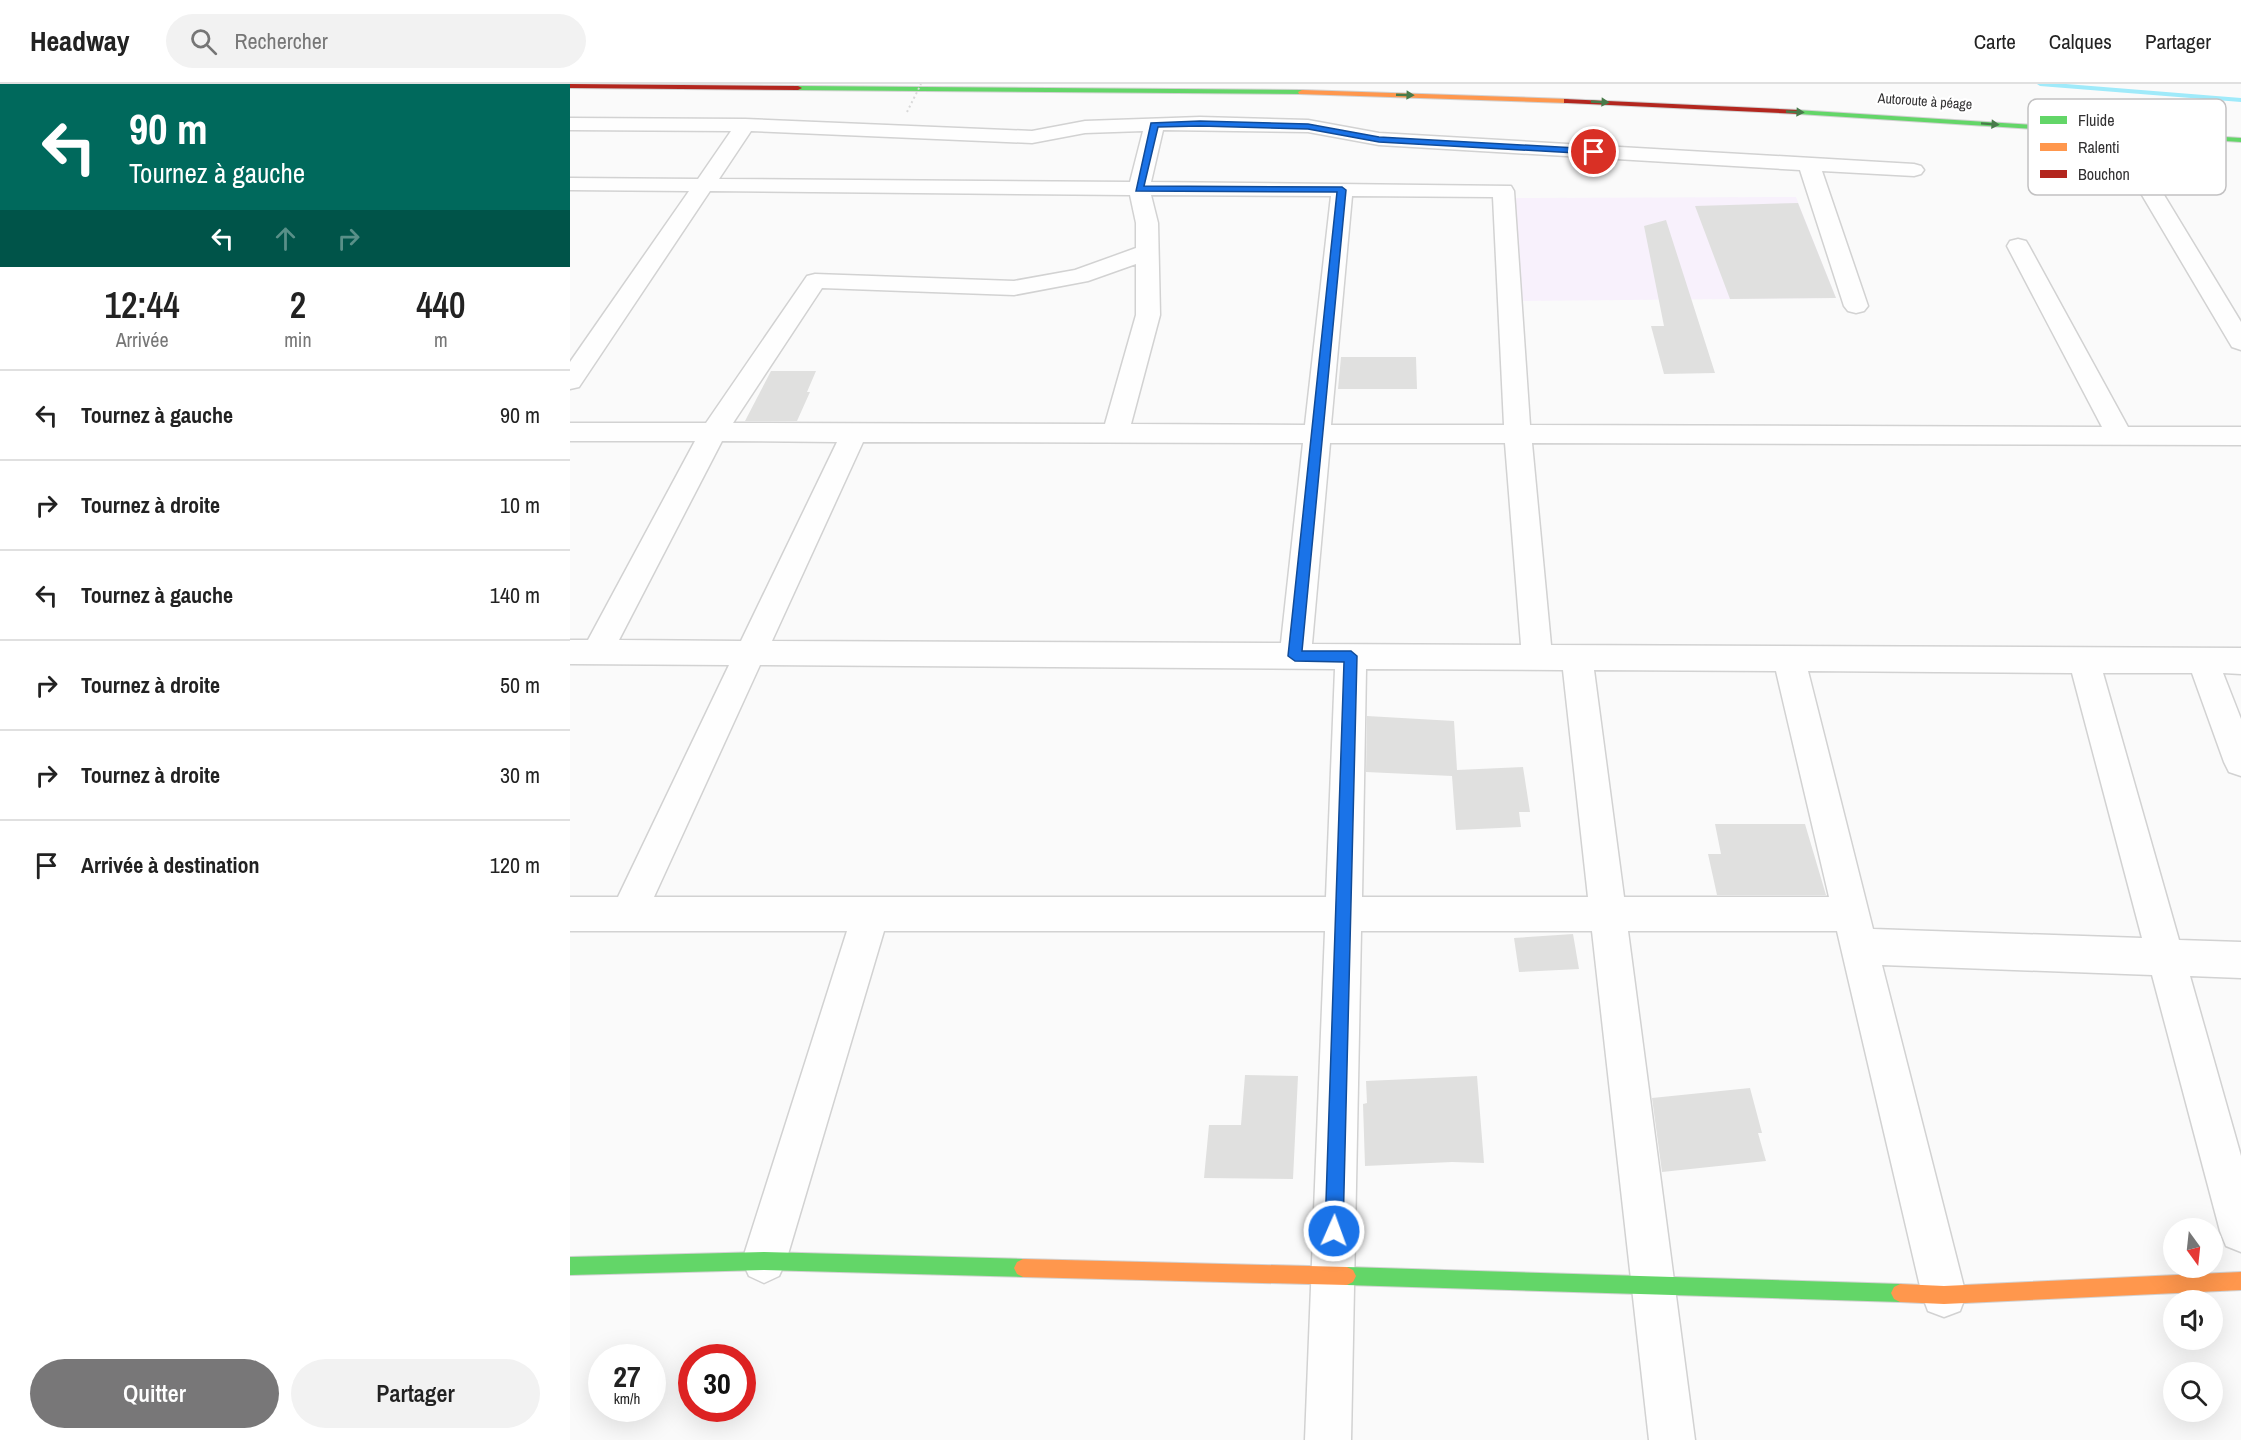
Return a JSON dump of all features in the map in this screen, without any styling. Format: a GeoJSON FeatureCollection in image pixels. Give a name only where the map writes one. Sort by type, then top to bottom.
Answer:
{"type":"FeatureCollection","features":[{"type":"Feature","properties":{"kind":"main road"},"geometry":{"type":"LineString","coordinates":[[570,86],[1288,91],[1719,107],[2028,127]]}},
{"type":"Feature","properties":{"kind":"main road"},"geometry":{"type":"LineString","coordinates":[[2226,139],[2241,140]]}},
{"type":"Feature","properties":{"kind":"main road"},"geometry":{"type":"LineString","coordinates":[[570,1266],[764,1261],[1653,1284],[1944,1295],[2241,1281]]}},
{"type":"Feature","properties":{"kind":"street"},"geometry":{"type":"LineString","coordinates":[[570,123],[745,125],[1032,136],[1085,127],[1200,123],[1308,126],[1379,139],[1914,170]]}},
{"type":"Feature","properties":{"kind":"street"},"geometry":{"type":"LineString","coordinates":[[570,381],[745,125]]}},
{"type":"Feature","properties":{"kind":"street"},"geometry":{"type":"LineString","coordinates":[[1115,434],[1148,315],[1147,223],[1139,189],[1154,125]]}},
{"type":"Feature","properties":{"kind":"street"},"geometry":{"type":"LineString","coordinates":[[1809,164],[1856,306]]}},
{"type":"Feature","properties":{"kind":"street"},"geometry":{"type":"LineString","coordinates":[[570,184],[1503,191],[1518,435],[1537,657]]}},
{"type":"Feature","properties":{"kind":"street"},"geometry":{"type":"LineString","coordinates":[[1295,656],[1342,190]]}},
{"type":"Feature","properties":{"kind":"street"},"geometry":{"type":"LineString","coordinates":[[2153,195],[2241,342]]}},
{"type":"Feature","properties":{"kind":"street"},"geometry":{"type":"LineString","coordinates":[[2018,246],[2120,436]]}},
{"type":"Feature","properties":{"kind":"street"},"geometry":{"type":"LineString","coordinates":[[583,652],[713,433],[815,282],[1014,288],[1080,276],[1147,252]]}},
{"type":"Feature","properties":{"kind":"street"},"geometry":{"type":"LineString","coordinates":[[570,432],[2241,436]]}},
{"type":"Feature","properties":{"kind":"street"},"geometry":{"type":"LineString","coordinates":[[628,914],[854,433]]}},
{"type":"Feature","properties":{"kind":"street"},"geometry":{"type":"LineString","coordinates":[[583,652],[2241,661]]}},
{"type":"Feature","properties":{"kind":"street"},"geometry":{"type":"LineString","coordinates":[[1328,1440],[1351,656]]}},
{"type":"Feature","properties":{"kind":"street"},"geometry":{"type":"LineString","coordinates":[[1577,658],[1672,1440]]}},
{"type":"Feature","properties":{"kind":"street"},"geometry":{"type":"LineString","coordinates":[[1789,659],[1944,1295]]}},
{"type":"Feature","properties":{"kind":"street"},"geometry":{"type":"LineString","coordinates":[[2084,660],[2241,1231]]}},
{"type":"Feature","properties":{"kind":"street"},"geometry":{"type":"LineString","coordinates":[[2203,661],[2241,762]]}},
{"type":"Feature","properties":{"kind":"street"},"geometry":{"type":"LineString","coordinates":[[570,914],[1608,914],[1855,930],[2166,958],[2241,960]]}},
{"type":"Feature","properties":{"kind":"street"},"geometry":{"type":"LineString","coordinates":[[764,1261],[871,914]]}},
{"type":"Feature","properties":{"kind":"path"},"geometry":{"type":"LineString","coordinates":[[907,112],[921,84]]}},
{"type":"Feature","properties":{"kind":"shaded area"},"geometry":{"type":"Polygon","coordinates":[[[1796,197],[1836,298],[1520,301],[1511,198],[1796,197]]]}},
{"type":"Feature","properties":{"kind":"building"},"geometry":{"type":"Polygon","coordinates":[[[1798,203],[1836,298],[1730,299],[1695,206],[1798,203]]]}},
{"type":"Feature","properties":{"kind":"building"},"geometry":{"type":"Polygon","coordinates":[[[1666,220],[1715,373],[1664,374],[1651,326],[1664,326],[1644,226],[1666,220]]]}},
{"type":"Feature","properties":{"kind":"building"},"geometry":{"type":"Polygon","coordinates":[[[1341,357],[1416,357],[1417,389],[1338,389],[1341,357]]]}},
{"type":"Feature","properties":{"kind":"building"},"geometry":{"type":"Polygon","coordinates":[[[771,371],[816,371],[807,392],[810,392],[797,421],[745,421],[771,371]]]}},
{"type":"Feature","properties":{"kind":"building"},"geometry":{"type":"Polygon","coordinates":[[[1367,716],[1454,721],[1457,770],[1523,767],[1530,812],[1519,812],[1521,827],[1456,830],[1452,776],[1366,772],[1367,716]]]}},
{"type":"Feature","properties":{"kind":"building"},"geometry":{"type":"Polygon","coordinates":[[[1715,824],[1805,824],[1826,895],[1717,895],[1708,854],[1721,854],[1715,824]]]}},
{"type":"Feature","properties":{"kind":"building"},"geometry":{"type":"Polygon","coordinates":[[[1573,934],[1579,969],[1519,972],[1514,938],[1573,934]]]}},
{"type":"Feature","properties":{"kind":"building"},"geometry":{"type":"Polygon","coordinates":[[[1245,1075],[1298,1076],[1293,1179],[1204,1178],[1209,1125],[1241,1125],[1245,1075]]]}},
{"type":"Feature","properties":{"kind":"building"},"geometry":{"type":"Polygon","coordinates":[[[1477,1076],[1484,1163],[1452,1162],[1365,1166],[1363,1104],[1367,1103],[1366,1081],[1477,1076]]]}},
{"type":"Feature","properties":{"kind":"building"},"geometry":{"type":"Polygon","coordinates":[[[1750,1088],[1762,1133],[1758,1133],[1766,1161],[1662,1172],[1652,1098],[1750,1088]]]}},
{"type":"Feature","properties":{"kind":"waterway"},"geometry":{"type":"LineString","coordinates":[[2040,84],[2241,100]]}},
{"type":"Feature","properties":{"kind":"traffic: fast"},"geometry":{"type":"LineString","coordinates":[[798,88],[1302,92]]}},
{"type":"Feature","properties":{"kind":"traffic: fast"},"geometry":{"type":"LineString","coordinates":[[1799,112],[2028,127]]}},
{"type":"Feature","properties":{"kind":"traffic: fast"},"geometry":{"type":"LineString","coordinates":[[2226,139],[2241,140]]}},
{"type":"Feature","properties":{"kind":"traffic: fast"},"geometry":{"type":"LineString","coordinates":[[570,1266],[764,1261],[1023,1268]]}},
{"type":"Feature","properties":{"kind":"traffic: fast"},"geometry":{"type":"LineString","coordinates":[[1347,1276],[1900,1293]]}},
{"type":"Feature","properties":{"kind":"traffic: slow"},"geometry":{"type":"LineString","coordinates":[[1302,92],[1567,101]]}},
{"type":"Feature","properties":{"kind":"traffic: slow"},"geometry":{"type":"LineString","coordinates":[[1023,1268],[1347,1276]]}},
{"type":"Feature","properties":{"kind":"traffic: slow"},"geometry":{"type":"LineString","coordinates":[[1900,1293],[1944,1295],[2241,1281]]}},
{"type":"Feature","properties":{"kind":"traffic: jam"},"geometry":{"type":"LineString","coordinates":[[570,86],[798,88]]}},
{"type":"Feature","properties":{"kind":"traffic: jam"},"geometry":{"type":"LineString","coordinates":[[1567,101],[1799,112]]}},
{"type":"Feature","properties":{"kind":"route"},"geometry":{"type":"LineString","coordinates":[[1334,1231],[1351,656],[1295,656],[1342,190],[1139,189],[1154,125],[1200,123],[1308,126],[1379,139],[1594,152]]}}]}
